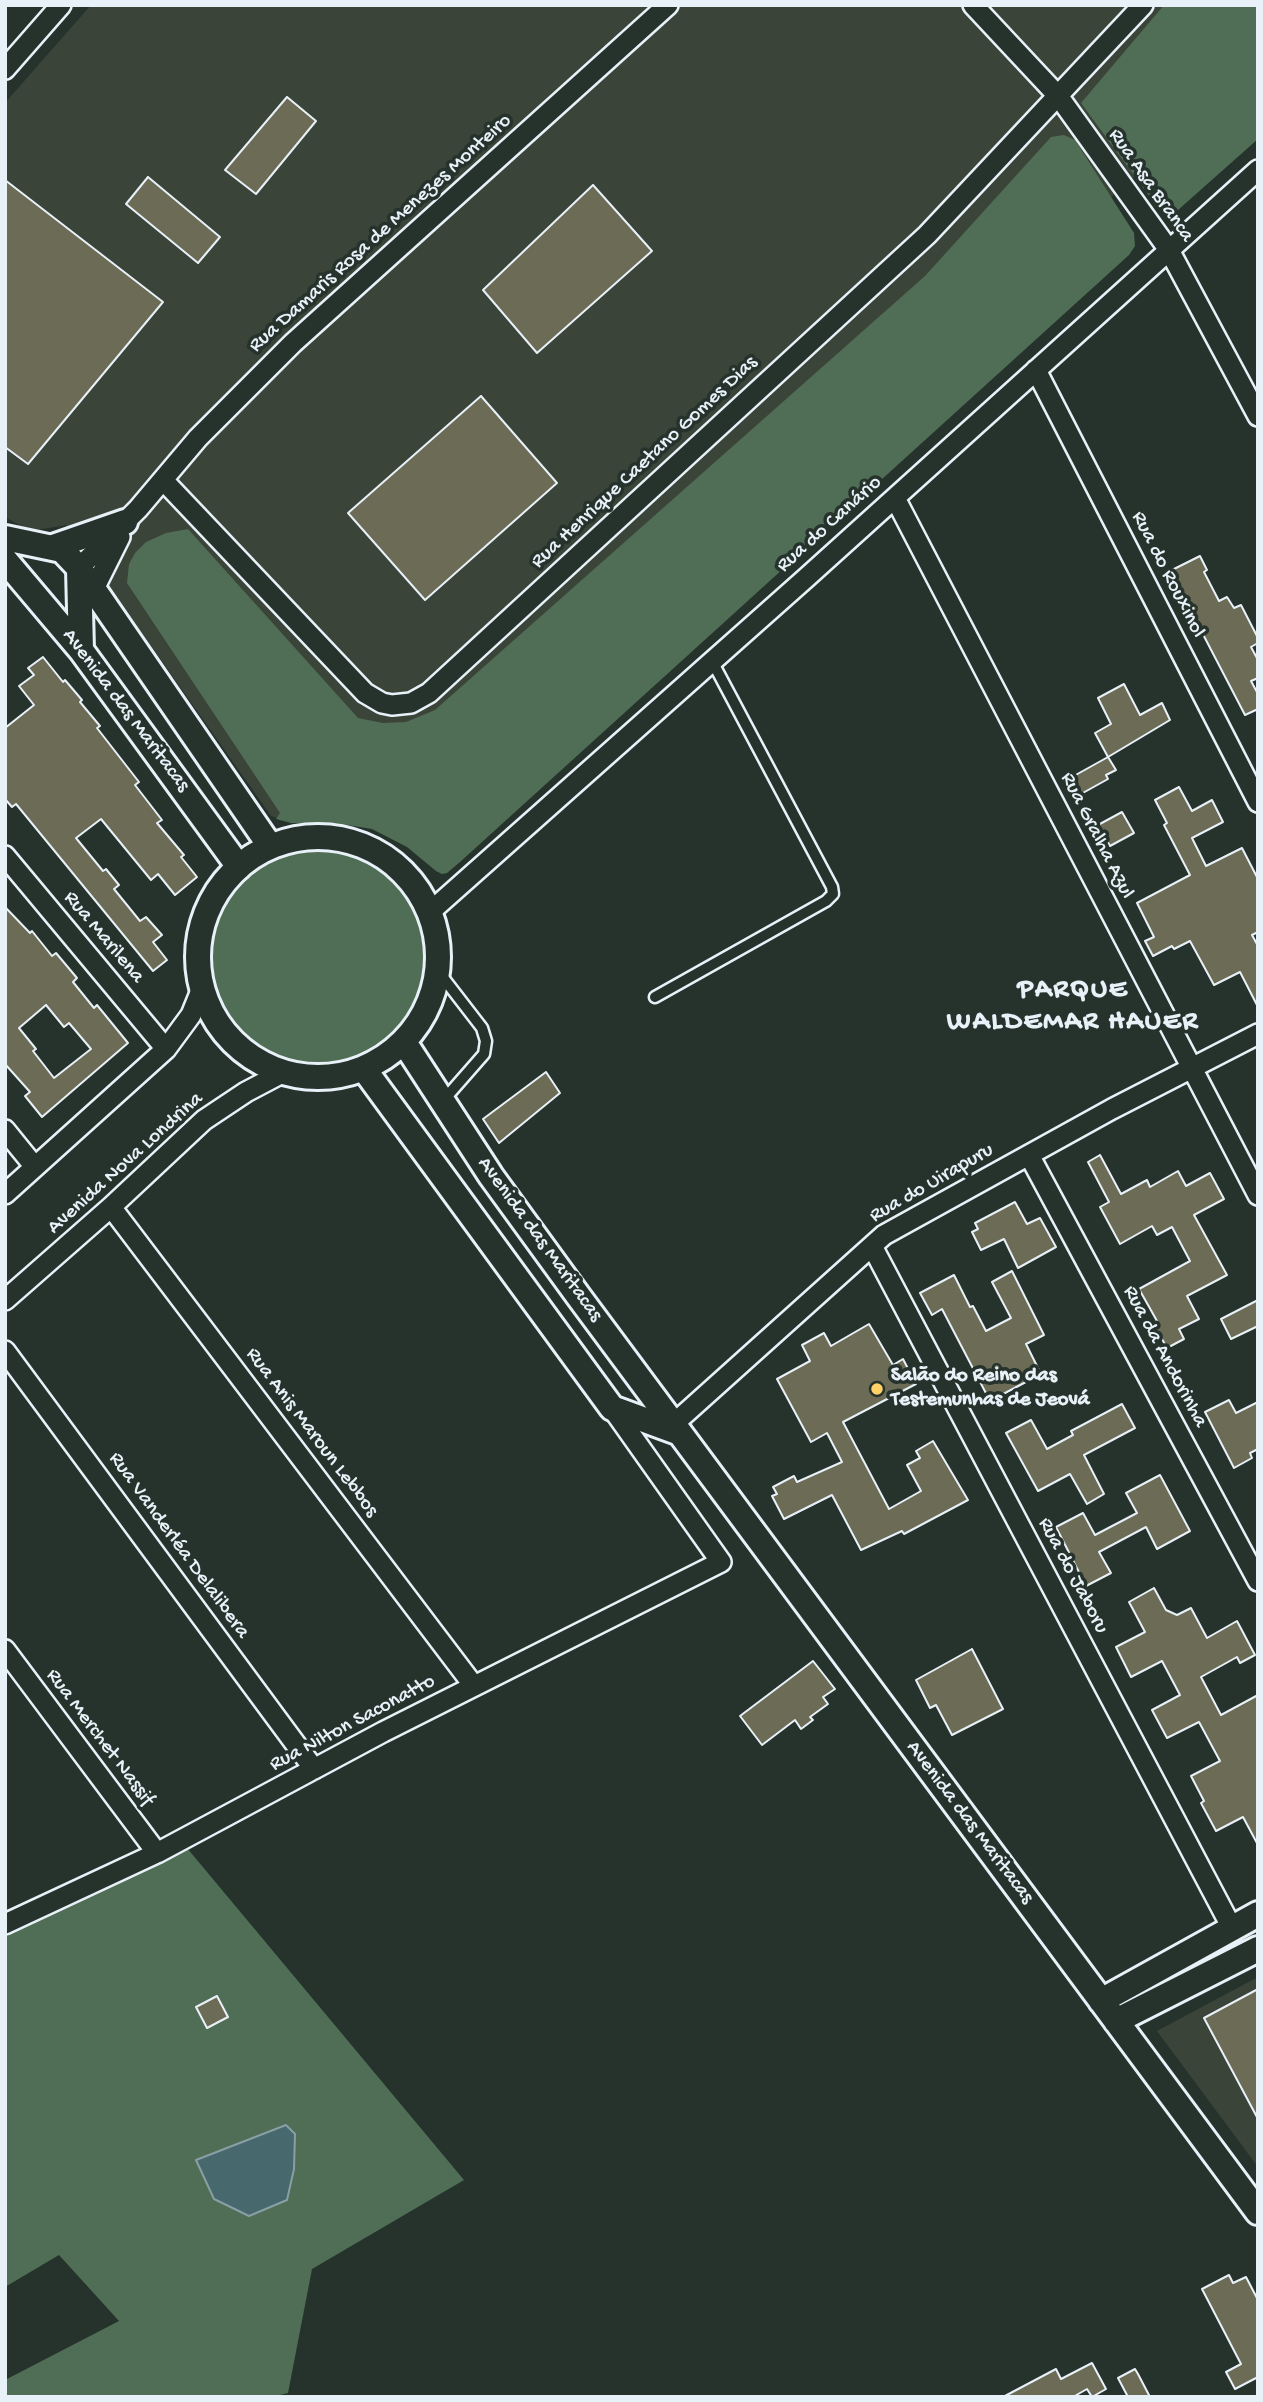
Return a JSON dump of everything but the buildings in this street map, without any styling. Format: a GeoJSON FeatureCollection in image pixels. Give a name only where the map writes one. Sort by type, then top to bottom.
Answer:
{"type":"FeatureCollection","features":[{"type":"Feature","properties":{"kind":"street"},"geometry":{"type":"LineString","coordinates":[[5,69],[61,5]]}},
{"type":"Feature","properties":{"kind":"street","name":"Rua Damaris Rosa de Menezes Monteiro"},"geometry":{"type":"LineString","coordinates":[[79,568],[132,516],[198,438],[293,343],[668,5]]}},
{"type":"Feature","properties":{"kind":"street","name":"Rua Asa Branca"},"geometry":{"type":"LineString","coordinates":[[973,5],[1059,97],[1169,250],[1258,416]]}},
{"type":"Feature","properties":{"kind":"street","name":"Rua Henrique Caetano Gomes Dias"},"geometry":{"type":"LineString","coordinates":[[163,480],[365,693],[392,705],[411,703],[429,692],[927,236],[1143,5]]}},
{"type":"Feature","properties":{"kind":"street","name":"Rua do Canário"},"geometry":{"type":"LineString","coordinates":[[430,912],[1258,170]]}},
{"type":"Feature","properties":{"kind":"street","name":"Rua do Rouxinol"},"geometry":{"type":"LineString","coordinates":[[1036,370],[1258,802]]}},
{"type":"Feature","properties":{"kind":"street","name":"Rua Gralha Azul"},"geometry":{"type":"LineString","coordinates":[[895,498],[1190,1069],[1258,1195]]}},
{"type":"Feature","properties":{"kind":"street"},"geometry":{"type":"LineString","coordinates":[[5,538],[54,547],[132,516]]}},
{"type":"Feature","properties":{"kind":"street","name":"Rua Damaris Rosa de Menezes Monteiro"},"geometry":{"type":"LineString","coordinates":[[94,589],[132,516]]}},
{"type":"Feature","properties":{"kind":"street","name":"Avenida das Maritacas"},"geometry":{"type":"LineString","coordinates":[[54,547],[62,550],[79,568],[270,846]]}},
{"type":"Feature","properties":{"kind":"street","name":"Avenida das Maritacas"},"geometry":{"type":"LineString","coordinates":[[5,560],[81,650],[239,867]]}},
{"type":"Feature","properties":{"kind":"street"},"geometry":{"type":"LineString","coordinates":[[79,568],[81,650]]}},
{"type":"Feature","properties":{"kind":"street"},"geometry":{"type":"LineString","coordinates":[[323,836],[351,841],[376,851],[398,867],[416,888],[430,912],[436,931],[438,971],[434,991],[416,1027],[404,1042],[364,1069],[340,1075],[312,1077],[284,1072],[257,1060],[232,1041],[214,1016],[202,988],[198,959],[201,930],[211,903],[225,880],[270,846],[296,838],[323,836]]}},
{"type":"Feature","properties":{"kind":"street","name":"Rua Marilena"},"geometry":{"type":"LineString","coordinates":[[5,856],[166,1049]]}},
{"type":"Feature","properties":{"kind":"street"},"geometry":{"type":"LineString","coordinates":[[5,1194],[166,1049],[191,1015],[202,988]]}},
{"type":"Feature","properties":{"kind":"street","name":"Rua do Uirapuru"},"geometry":{"type":"LineString","coordinates":[[674,1429],[884,1235],[1258,1034]]}},
{"type":"Feature","properties":{"kind":"street","name":"Avenida das Maritacas"},"geometry":{"type":"LineString","coordinates":[[404,1042],[501,1189],[674,1429],[1258,2212]]}},
{"type":"Feature","properties":{"kind":"street","name":"Avenida das Maritacas"},"geometry":{"type":"LineString","coordinates":[[364,1069],[721,1562]]}},
{"type":"Feature","properties":{"kind":"street","name":"Avenida Nova Londrina"},"geometry":{"type":"LineString","coordinates":[[5,1300],[111,1207],[204,1120],[246,1092],[284,1072]]}},
{"type":"Feature","properties":{"kind":"street"},"geometry":{"type":"LineString","coordinates":[[5,1130],[35,1167]]}},
{"type":"Feature","properties":{"kind":"street","name":"Rua da Andorinha"},"geometry":{"type":"LineString","coordinates":[[1029,1155],[1258,1581]]}},
{"type":"Feature","properties":{"kind":"street"},"geometry":{"type":"LineString","coordinates":[[470,1213],[501,1189]]}},
{"type":"Feature","properties":{"kind":"street","name":"Rua Anis Maroun Lebbos"},"geometry":{"type":"LineString","coordinates":[[111,1207],[474,1686]]}},
{"type":"Feature","properties":{"kind":"street","name":"Rua do Jaboru"},"geometry":{"type":"LineString","coordinates":[[872,1246],[1232,1928]]}},
{"type":"Feature","properties":{"kind":"street","name":"Rua Vanderléa Delalibera"},"geometry":{"type":"LineString","coordinates":[[5,1351],[314,1769]]}},
{"type":"Feature","properties":{"kind":"street"},"geometry":{"type":"LineString","coordinates":[[612,1408],[674,1429]]}},
{"type":"Feature","properties":{"kind":"street","name":"Rua Nilton Saconatto"},"geometry":{"type":"LineString","coordinates":[[5,1924],[157,1853],[474,1686],[721,1562]]}},
{"type":"Feature","properties":{"kind":"street","name":"Rua Merchet Nassif"},"geometry":{"type":"LineString","coordinates":[[5,1650],[157,1853]]}},
{"type":"Feature","properties":{"kind":"street"},"geometry":{"type":"LineString","coordinates":[[1109,2011],[1232,1928],[1258,1914]]}},
{"type":"Feature","properties":{"kind":"street"},"geometry":{"type":"LineString","coordinates":[[1109,2011],[1258,1949]]}},
{"type":"Feature","properties":{"kind":"lane"},"geometry":{"type":"LineString","coordinates":[[655,997],[826,901],[833,894],[832,887],[712,661]]}},
{"type":"Feature","properties":{"kind":"lane"},"geometry":{"type":"LineString","coordinates":[[438,971],[482,1028],[486,1041],[484,1054],[442,1102]]}},
{"type":"Feature","properties":{"kind":"shaded area"},"geometry":{"type":"Polygon","coordinates":[[[91,5],[1258,5],[1258,72],[400,802],[340,822],[284,820],[271,816],[66,525],[30,531],[5,517],[5,103],[91,5]]]}},
{"type":"Feature","properties":{"kind":"shaded area"},"geometry":{"type":"Polygon","coordinates":[[[1258,1977],[1258,2167],[1157,2031],[1258,1977]]]}},
{"type":"Feature","properties":{"kind":"green space"},"geometry":{"type":"Polygon","coordinates":[[[1164,5],[1258,5],[1258,139],[1178,210],[1160,211],[1081,103],[1164,5]]]}},
{"type":"Feature","properties":{"kind":"green space"},"geometry":{"type":"Polygon","coordinates":[[[1064,135],[1075,140],[1134,233],[1135,246],[1129,255],[460,862],[442,874],[407,847],[372,829],[335,823],[291,823],[276,819],[280,813],[127,583],[129,564],[146,542],[166,533],[188,529],[358,718],[383,723],[406,722],[435,710],[925,276],[1051,137],[1064,135]]]}},
{"type":"Feature","properties":{"kind":"green space"},"geometry":{"type":"Polygon","coordinates":[[[315,846],[357,854],[392,878],[416,913],[424,955],[416,997],[392,1032],[357,1056],[315,1064],[273,1056],[238,1032],[214,997],[206,955],[214,913],[238,878],[273,854],[315,846]]]}},
{"type":"Feature","properties":{"kind":"green space"},"geometry":{"type":"Polygon","coordinates":[[[182,1842],[464,2180],[312,2269],[288,2393],[272,2397],[5,2397],[5,2380],[119,2321],[59,2255],[5,2287],[5,1932],[182,1842]]]}},
{"type":"Feature","properties":{"kind":"water"},"geometry":{"type":"Polygon","coordinates":[[[286,2125],[295,2134],[294,2169],[287,2200],[249,2216],[214,2199],[196,2160],[286,2125]]]}},
{"type":"Feature","properties":{"kind":"place","name":"Salão do Reino das Testemunhas de Jeová"},"geometry":{"type":"Point","coordinates":[877,1389]}},
{"type":"Feature","properties":{"kind":"district","name":"PARQUE WALDEMAR HAUER"},"geometry":{"type":"Point","coordinates":[1073,1008]}}]}
